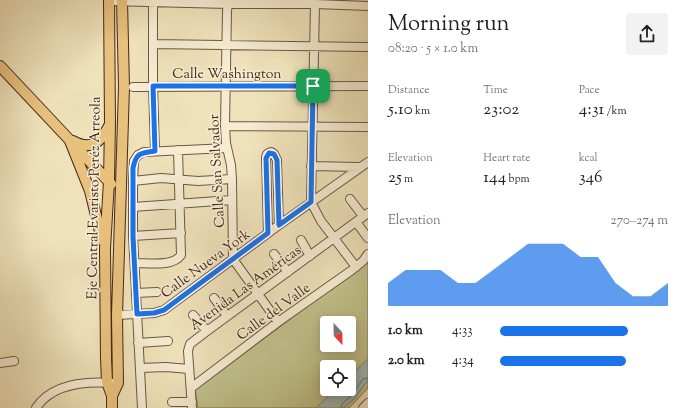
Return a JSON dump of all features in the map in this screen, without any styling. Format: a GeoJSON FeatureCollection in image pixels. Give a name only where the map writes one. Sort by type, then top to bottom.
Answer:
{"type":"FeatureCollection","features":[{"type":"Feature","properties":{"kind":"main road","name":"Eje Central Evaristo Peréz Arreola"},"geometry":{"type":"LineString","coordinates":[[109,1],[109,181],[104,249],[107,382],[112,396],[112,408]]}},
{"type":"Feature","properties":{"kind":"main road","name":"Eje Central Evaristo Peréz Arreola"},"geometry":{"type":"LineString","coordinates":[[112,396],[118,383],[117,315],[124,87],[122,1]]}},
{"type":"Feature","properties":{"kind":"main road"},"geometry":{"type":"LineString","coordinates":[[0,66],[109,181],[120,196]]}},
{"type":"Feature","properties":{"kind":"main road"},"geometry":{"type":"LineString","coordinates":[[68,138],[86,146],[91,145],[97,142],[104,135],[110,123]]}},
{"type":"Feature","properties":{"kind":"main road"},"geometry":{"type":"LineString","coordinates":[[68,138],[90,191],[104,249]]}},
{"type":"Feature","properties":{"kind":"street"},"geometry":{"type":"LineString","coordinates":[[109,1],[364,4]]}},
{"type":"Feature","properties":{"kind":"street"},"geometry":{"type":"LineString","coordinates":[[153,1],[155,151]]}},
{"type":"Feature","properties":{"kind":"street","name":"Calle San Salvador"},"geometry":{"type":"LineString","coordinates":[[230,2],[226,45],[225,126],[232,179],[233,259]]}},
{"type":"Feature","properties":{"kind":"street"},"geometry":{"type":"LineString","coordinates":[[314,4],[311,202],[321,221],[356,267]]}},
{"type":"Feature","properties":{"kind":"street"},"geometry":{"type":"LineString","coordinates":[[153,44],[314,45],[368,47]]}},
{"type":"Feature","properties":{"kind":"street","name":"Calle Washington"},"geometry":{"type":"LineString","coordinates":[[133,86],[368,86]]}},
{"type":"Feature","properties":{"kind":"street"},"geometry":{"type":"LineString","coordinates":[[225,126],[368,127]]}},
{"type":"Feature","properties":{"kind":"street"},"geometry":{"type":"LineString","coordinates":[[142,408],[133,236],[134,162],[138,155],[144,152],[227,148]]}},
{"type":"Feature","properties":{"kind":"street"},"geometry":{"type":"LineString","coordinates":[[135,263],[173,262],[179,259],[181,255],[178,150]]}},
{"type":"Feature","properties":{"kind":"street"},"geometry":{"type":"LineString","coordinates":[[268,233],[266,158],[267,154],[270,152],[274,154],[277,160],[279,225]]}},
{"type":"Feature","properties":{"kind":"street","name":"Calle Nueva York"},"geometry":{"type":"LineString","coordinates":[[117,315],[154,313],[164,310],[279,225],[368,162]]}},
{"type":"Feature","properties":{"kind":"street"},"geometry":{"type":"LineString","coordinates":[[312,166],[359,168]]}},
{"type":"Feature","properties":{"kind":"street"},"geometry":{"type":"LineString","coordinates":[[133,181],[161,178],[198,181],[232,179]]}},
{"type":"Feature","properties":{"kind":"street"},"geometry":{"type":"LineString","coordinates":[[350,199],[366,215]]}},
{"type":"Feature","properties":{"kind":"street"},"geometry":{"type":"LineString","coordinates":[[133,207],[232,200]]}},
{"type":"Feature","properties":{"kind":"street","name":"Avenida Las Américas"},"geometry":{"type":"LineString","coordinates":[[192,405],[188,351],[190,344],[366,215]]}},
{"type":"Feature","properties":{"kind":"street"},"geometry":{"type":"LineString","coordinates":[[356,222],[368,238]]}},
{"type":"Feature","properties":{"kind":"street"},"geometry":{"type":"LineString","coordinates":[[133,236],[180,233]]}},
{"type":"Feature","properties":{"kind":"street"},"geometry":{"type":"LineString","coordinates":[[301,240],[310,256]]}},
{"type":"Feature","properties":{"kind":"street"},"geometry":{"type":"LineString","coordinates":[[274,254],[288,272]]}},
{"type":"Feature","properties":{"kind":"street","name":"Calle del Valle"},"geometry":{"type":"LineString","coordinates":[[191,388],[278,322],[356,267],[368,254]]}},
{"type":"Feature","properties":{"kind":"street"},"geometry":{"type":"LineString","coordinates":[[233,259],[278,322]]}},
{"type":"Feature","properties":{"kind":"street"},"geometry":{"type":"LineString","coordinates":[[136,293],[157,292]]}},
{"type":"Feature","properties":{"kind":"street"},"geometry":{"type":"LineString","coordinates":[[214,298],[227,316]]}},
{"type":"Feature","properties":{"kind":"street"},"geometry":{"type":"LineString","coordinates":[[193,315],[207,331]]}},
{"type":"Feature","properties":{"kind":"street"},"geometry":{"type":"LineString","coordinates":[[138,343],[168,341]]}},
{"type":"Feature","properties":{"kind":"street"},"geometry":{"type":"LineString","coordinates":[[0,363],[14,361]]}},
{"type":"Feature","properties":{"kind":"street"},"geometry":{"type":"LineString","coordinates":[[140,368],[166,367],[189,369]]}},
{"type":"Feature","properties":{"kind":"street"},"geometry":{"type":"LineString","coordinates":[[36,408],[46,396],[63,388],[85,382],[118,383]]}},
{"type":"Feature","properties":{"kind":"street"},"geometry":{"type":"LineString","coordinates":[[172,402],[192,405]]}},
{"type":"Feature","properties":{"kind":"street"},"geometry":{"type":"LineString","coordinates":[[363,408],[368,403]]}},
{"type":"Feature","properties":{"kind":"green space"},"geometry":{"type":"Polygon","coordinates":[[[368,257],[368,388],[349,408],[198,408],[195,390],[359,268],[368,257]]]}},
{"type":"Feature","properties":{"kind":"water"},"geometry":{"type":"Polygon","coordinates":[[[368,359],[368,380],[354,399],[343,408],[316,408],[329,396],[356,396],[356,370],[368,359]]]}},
{"type":"Feature","properties":{"kind":"route"},"geometry":{"type":"LineString","coordinates":[[153,86],[313,86],[311,202],[279,225],[278,167],[276,156],[270,152],[266,156],[268,233],[164,310],[148,314],[137,314],[133,236],[133,168],[134,162],[138,155],[144,152],[155,151],[153,86]]}}]}
